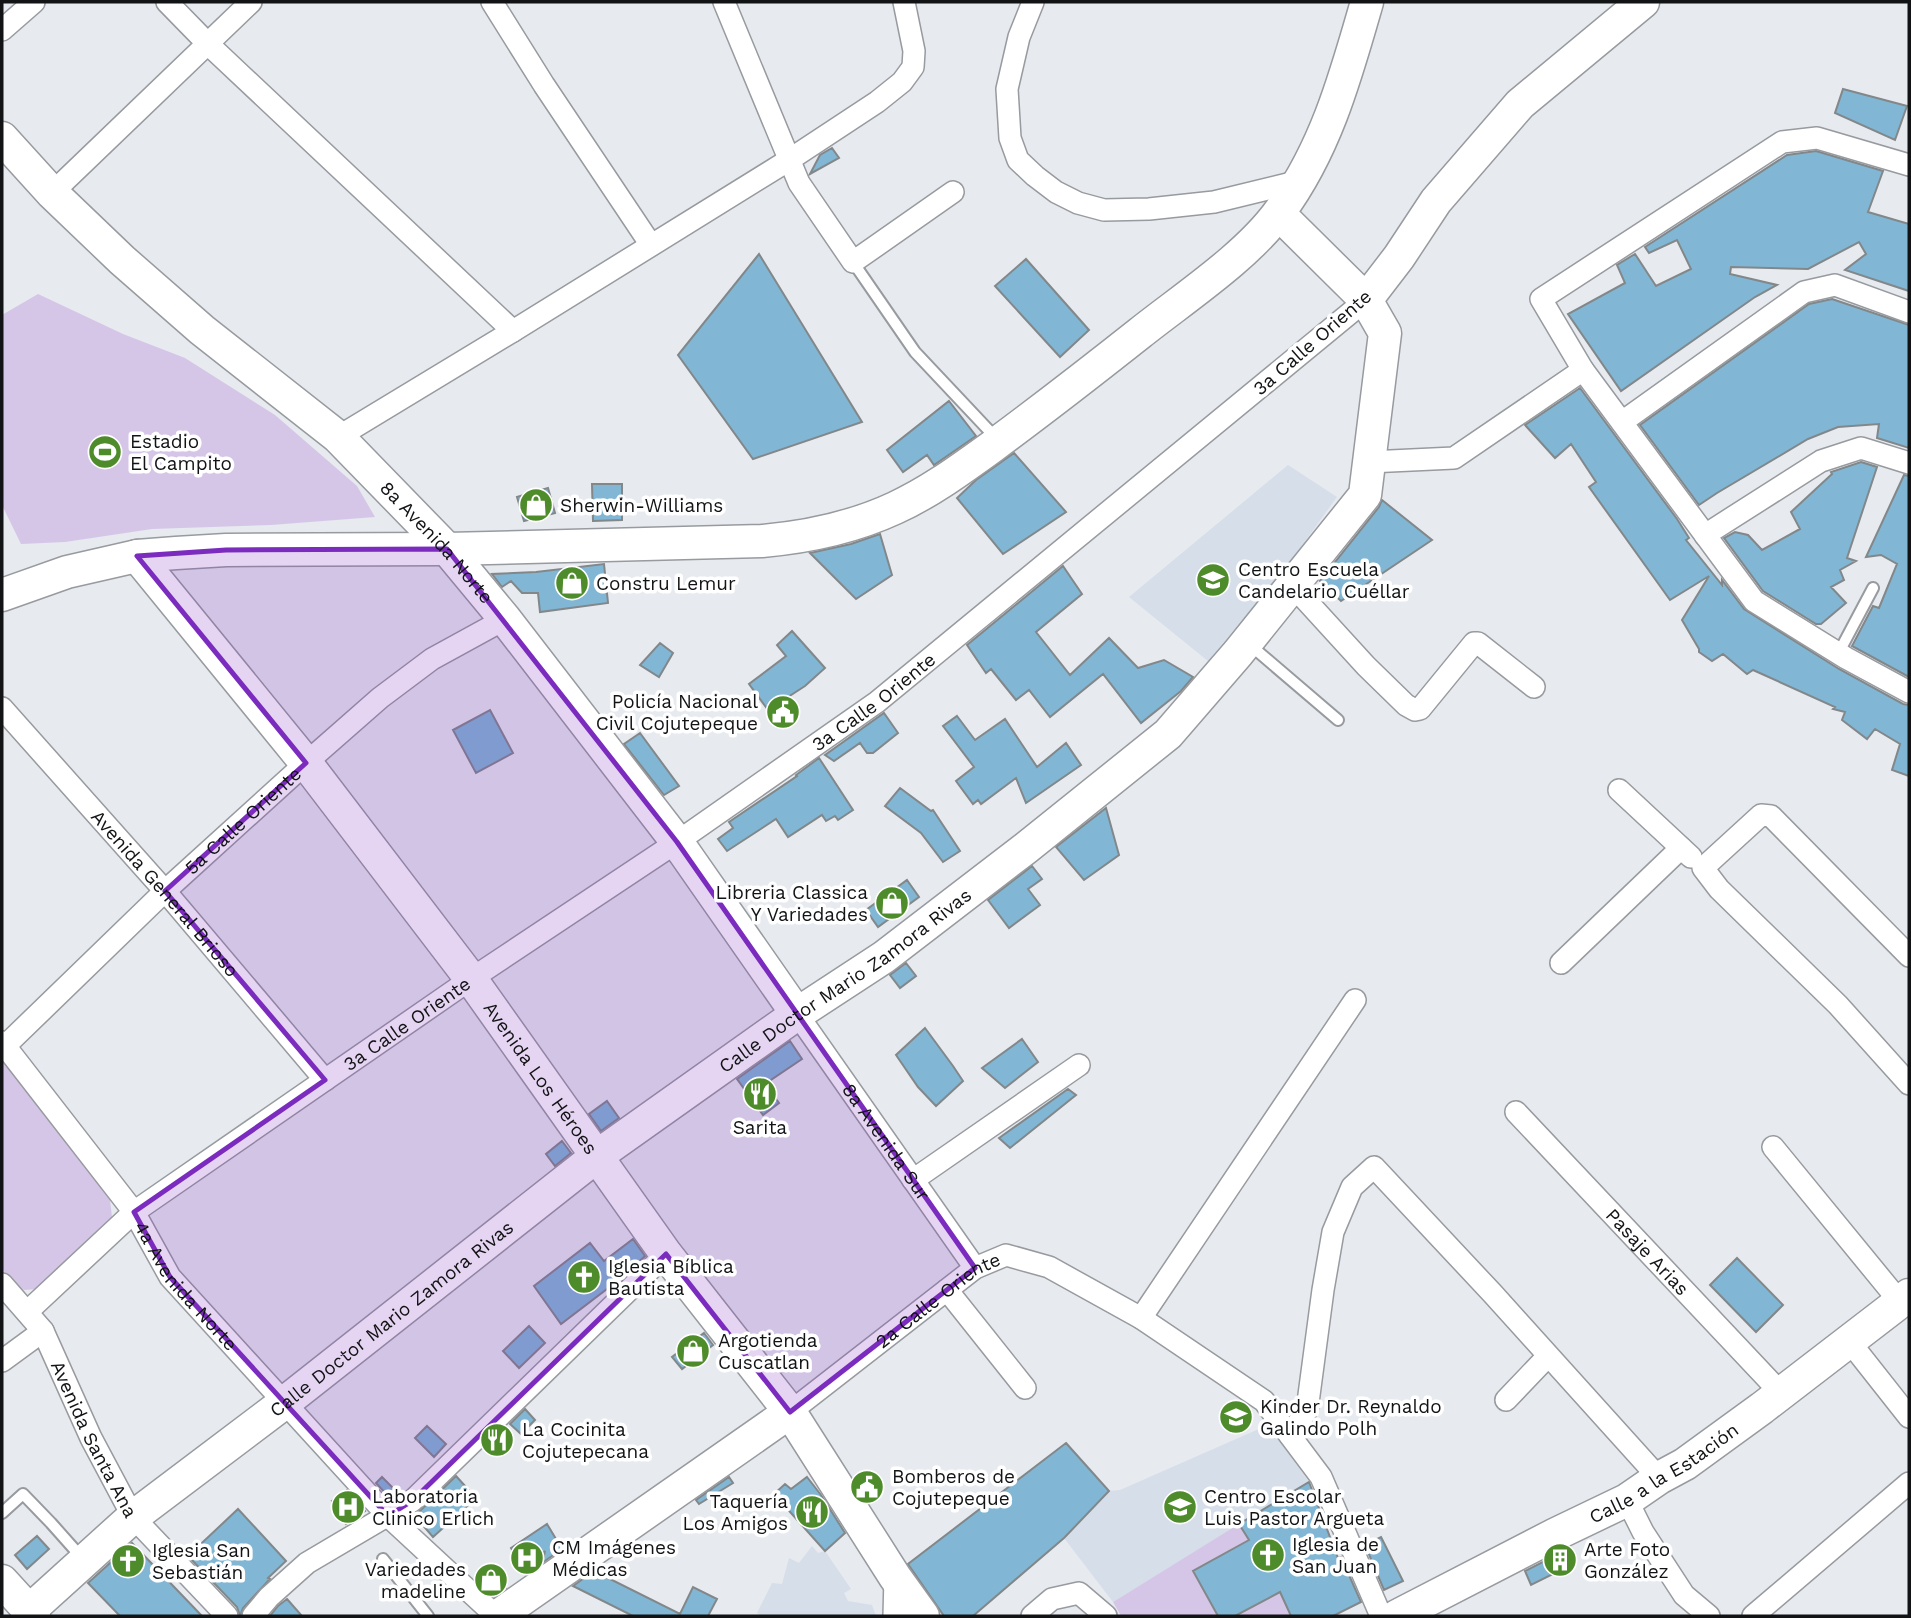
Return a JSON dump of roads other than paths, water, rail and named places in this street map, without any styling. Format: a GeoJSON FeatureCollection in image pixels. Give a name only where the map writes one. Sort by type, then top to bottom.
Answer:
{"type":"FeatureCollection","features":[{"type":"Feature","properties":{"kind":"street"},"geometry":{"type":"LineString","coordinates":[[2,30],[34,2]]}},
{"type":"Feature","properties":{"kind":"street"},"geometry":{"type":"LineString","coordinates":[[167,2],[208,44],[513,331]]}},
{"type":"Feature","properties":{"kind":"street"},"geometry":{"type":"LineString","coordinates":[[52,193],[251,2]]}},
{"type":"Feature","properties":{"kind":"street"},"geometry":{"type":"LineString","coordinates":[[492,2],[651,245]]}},
{"type":"Feature","properties":{"kind":"street"},"geometry":{"type":"LineString","coordinates":[[724,2],[799,183],[853,262],[953,192]]}},
{"type":"Feature","properties":{"kind":"street"},"geometry":{"type":"LineString","coordinates":[[338,437],[789,160],[877,102],[902,82],[913,66],[914,51],[904,2]]}},
{"type":"Feature","properties":{"kind":"street"},"geometry":{"type":"LineString","coordinates":[[1033,2],[1019,37],[1007,89],[1010,138],[1018,159],[1035,177],[1056,192],[1078,203],[1104,210],[1149,209],[1214,202],[1300,181]]}},
{"type":"Feature","properties":{"kind":"street"},"geometry":{"type":"LineString","coordinates":[[2,595],[67,572],[137,556],[226,550],[447,549],[762,541],[805,537],[846,527],[893,509],[947,480],[1041,411],[1222,269],[1279,214],[1300,181],[1331,118],[1367,2]]}},
{"type":"Feature","properties":{"kind":"street","name":"3a Calle Oriente"},"geometry":{"type":"LineString","coordinates":[[27,1312],[134,1212],[471,979],[677,842],[877,702],[1366,300],[1399,257],[1436,201],[1520,104],[1643,2]]}},
{"type":"Feature","properties":{"kind":"street","name":"8a Avenida Norte"},"geometry":{"type":"LineString","coordinates":[[2,138],[52,193],[122,260],[201,330],[338,437],[447,549],[505,619],[677,842],[797,1014]]}},
{"type":"Feature","properties":{"kind":"street"},"geometry":{"type":"LineString","coordinates":[[1909,165],[1818,138],[1782,142],[1541,299],[1583,370],[1754,601],[1838,654],[1909,692]]}},
{"type":"Feature","properties":{"kind":"street","name":"Calle Doctor Mario Zamora Rivas"},"geometry":{"type":"LineString","coordinates":[[29,1615],[133,1517],[284,1403],[597,1156],[797,1014],[884,957],[1168,734],[1247,642],[1365,495],[1385,333],[1366,300],[1279,214]]}},
{"type":"Feature","properties":{"kind":"street"},"geometry":{"type":"LineString","coordinates":[[1622,422],[1804,292],[1835,285],[1909,312]]}},
{"type":"Feature","properties":{"kind":"street"},"geometry":{"type":"LineString","coordinates":[[1369,462],[1454,458],[1583,370]]}},
{"type":"Feature","properties":{"kind":"street"},"geometry":{"type":"LineString","coordinates":[[1705,535],[1821,461],[1861,448],[1909,463]]}},
{"type":"Feature","properties":{"kind":"street","name":"Avenida Los Héroes"},"geometry":{"type":"LineString","coordinates":[[137,556],[306,763],[471,979],[666,1254],[790,1412],[895,1577],[923,1616]]}},
{"type":"Feature","properties":{"kind":"street"},"geometry":{"type":"LineString","coordinates":[[1292,586],[1366,666],[1406,705],[1415,710],[1420,709],[1474,643],[1478,643],[1534,687]]}},
{"type":"Feature","properties":{"kind":"street","name":"5a Calle Oriente"},"geometry":{"type":"LineString","coordinates":[[3,1046],[165,891],[380,698],[432,659],[505,619]]}},
{"type":"Feature","properties":{"kind":"street","name":"Avenida General Brioso"},"geometry":{"type":"LineString","coordinates":[[2,708],[165,891],[325,1080]]}},
{"type":"Feature","properties":{"kind":"street"},"geometry":{"type":"LineString","coordinates":[[1619,790],[1703,868],[1720,889],[1838,1005],[1909,1084]]}},
{"type":"Feature","properties":{"kind":"street"},"geometry":{"type":"LineString","coordinates":[[1703,868],[1761,815],[1770,816],[1909,956]]}},
{"type":"Feature","properties":{"kind":"street"},"geometry":{"type":"LineString","coordinates":[[1561,963],[1681,848]]}},
{"type":"Feature","properties":{"kind":"street"},"geometry":{"type":"LineString","coordinates":[[1141,1318],[1355,1000]]}},
{"type":"Feature","properties":{"kind":"street","name":"8a Avenida Sur"},"geometry":{"type":"LineString","coordinates":[[797,1014],[975,1268]]}},
{"type":"Feature","properties":{"kind":"street","name":"4a Avenida Norte"},"geometry":{"type":"LineString","coordinates":[[3,1046],[134,1212],[170,1277],[388,1516],[497,1616]]}},
{"type":"Feature","properties":{"kind":"street"},"geometry":{"type":"LineString","coordinates":[[913,1181],[1079,1065]]}},
{"type":"Feature","properties":{"kind":"street","name":"Pasaje Arias"},"geometry":{"type":"LineString","coordinates":[[1516,1112],[1781,1393]]}},
{"type":"Feature","properties":{"kind":"street"},"geometry":{"type":"LineString","coordinates":[[1773,1147],[1905,1298]]}},
{"type":"Feature","properties":{"kind":"street"},"geometry":{"type":"LineString","coordinates":[[1290,1435],[1307,1410],[1310,1397],[1333,1232],[1352,1187],[1374,1167],[1659,1478]]}},
{"type":"Feature","properties":{"kind":"street"},"geometry":{"type":"LineString","coordinates":[[253,1616],[307,1563],[412,1501],[666,1254]]}},
{"type":"Feature","properties":{"kind":"street","name":"2a Calle Oriente"},"geometry":{"type":"LineString","coordinates":[[497,1616],[790,1412],[975,1268],[1006,1255],[1049,1268],[1141,1318],[1264,1401],[1321,1477],[1381,1616]]}},
{"type":"Feature","properties":{"kind":"street","name":"Avenida Santa Ana"},"geometry":{"type":"LineString","coordinates":[[2,1284],[43,1331],[92,1438],[133,1517],[227,1616]]}},
{"type":"Feature","properties":{"kind":"street"},"geometry":{"type":"LineString","coordinates":[[947,1290],[1025,1388]]}},
{"type":"Feature","properties":{"kind":"street","name":"Calle a la Estación"},"geometry":{"type":"LineString","coordinates":[[1397,1616],[1433,1608],[1554,1535],[1627,1500],[1685,1464],[1905,1298]]}},
{"type":"Feature","properties":{"kind":"street"},"geometry":{"type":"LineString","coordinates":[[2,1361],[43,1331]]}},
{"type":"Feature","properties":{"kind":"street"},"geometry":{"type":"LineString","coordinates":[[1849,1341],[1909,1417]]}},
{"type":"Feature","properties":{"kind":"street"},"geometry":{"type":"LineString","coordinates":[[1506,1400],[1548,1356]]}},
{"type":"Feature","properties":{"kind":"street"},"geometry":{"type":"LineString","coordinates":[[1753,1616],[1909,1483]]}},
{"type":"Feature","properties":{"kind":"street"},"geometry":{"type":"LineString","coordinates":[[1627,1500],[1643,1532],[1684,1595],[1709,1616]]}},
{"type":"Feature","properties":{"kind":"street"},"geometry":{"type":"LineString","coordinates":[[894,1616],[895,1577]]}},
{"type":"Feature","properties":{"kind":"street"},"geometry":{"type":"LineString","coordinates":[[2,1581],[29,1615]]}},
{"type":"Feature","properties":{"kind":"street"},"geometry":{"type":"LineString","coordinates":[[1031,1616],[1052,1599],[1079,1593],[1106,1616]]}},
{"type":"Feature","properties":{"kind":"lane"},"geometry":{"type":"LineString","coordinates":[[853,262],[915,352],[999,442]]}},
{"type":"Feature","properties":{"kind":"lane"},"geometry":{"type":"LineString","coordinates":[[1838,654],[1872,589]]}},
{"type":"Feature","properties":{"kind":"lane"},"geometry":{"type":"LineString","coordinates":[[1247,642],[1338,720]]}},
{"type":"Feature","properties":{"kind":"lane"},"geometry":{"type":"LineString","coordinates":[[2,1513],[23,1494],[85,1561]]}},
{"type":"Feature","properties":{"kind":"lane"},"geometry":{"type":"LineString","coordinates":[[383,1559],[428,1616]]}},
{"type":"Feature","properties":{"kind":"place","name":"Estadio El Campito"},"geometry":{"type":"Point","coordinates":[105,452]}},
{"type":"Feature","properties":{"kind":"place","name":"Sherwin-Williams"},"geometry":{"type":"Point","coordinates":[536,505]}},
{"type":"Feature","properties":{"kind":"place","name":"Centro Escuela Candelario Cuéllar"},"geometry":{"type":"Point","coordinates":[1213,580]}},
{"type":"Feature","properties":{"kind":"place","name":"Constru Lemur"},"geometry":{"type":"Point","coordinates":[572,583]}},
{"type":"Feature","properties":{"kind":"place","name":"Policía Nacional Civil Cojutepeque"},"geometry":{"type":"Point","coordinates":[783,712]}},
{"type":"Feature","properties":{"kind":"place","name":"Libreria Classica Y Variedades"},"geometry":{"type":"Point","coordinates":[892,903]}},
{"type":"Feature","properties":{"kind":"place","name":"Sarita"},"geometry":{"type":"Point","coordinates":[760,1094]}},
{"type":"Feature","properties":{"kind":"place","name":"Iglesia Bíblica Bautista"},"geometry":{"type":"Point","coordinates":[584,1277]}},
{"type":"Feature","properties":{"kind":"place","name":"Argotienda Cuscatlan"},"geometry":{"type":"Point","coordinates":[693,1351]}},
{"type":"Feature","properties":{"kind":"place","name":"Kinder Dr. Reynaldo Galindo Polh"},"geometry":{"type":"Point","coordinates":[1236,1417]}},
{"type":"Feature","properties":{"kind":"place","name":"La Cocinita Cojutepecana"},"geometry":{"type":"Point","coordinates":[497,1440]}},
{"type":"Feature","properties":{"kind":"place","name":"Bomberos de Cojutepeque"},"geometry":{"type":"Point","coordinates":[867,1487]}},
{"type":"Feature","properties":{"kind":"place","name":"Laboratoria Clinico Erlich"},"geometry":{"type":"Point","coordinates":[348,1507]}},
{"type":"Feature","properties":{"kind":"place","name":"Centro Escolar Luis Pastor Argueta"},"geometry":{"type":"Point","coordinates":[1180,1507]}},
{"type":"Feature","properties":{"kind":"place","name":"Taquería Los Amigos"},"geometry":{"type":"Point","coordinates":[812,1512]}},
{"type":"Feature","properties":{"kind":"place","name":"Iglesia de San Juan"},"geometry":{"type":"Point","coordinates":[1268,1555]}},
{"type":"Feature","properties":{"kind":"place","name":"CM Imágenes Médicas"},"geometry":{"type":"Point","coordinates":[527,1558]}},
{"type":"Feature","properties":{"kind":"place","name":"Arte Foto González"},"geometry":{"type":"Point","coordinates":[1560,1560]}},
{"type":"Feature","properties":{"kind":"place","name":"Iglesia San Sebastián"},"geometry":{"type":"Point","coordinates":[128,1561]}},
{"type":"Feature","properties":{"kind":"place","name":"Variedades madeline"},"geometry":{"type":"Point","coordinates":[491,1580]}}]}
